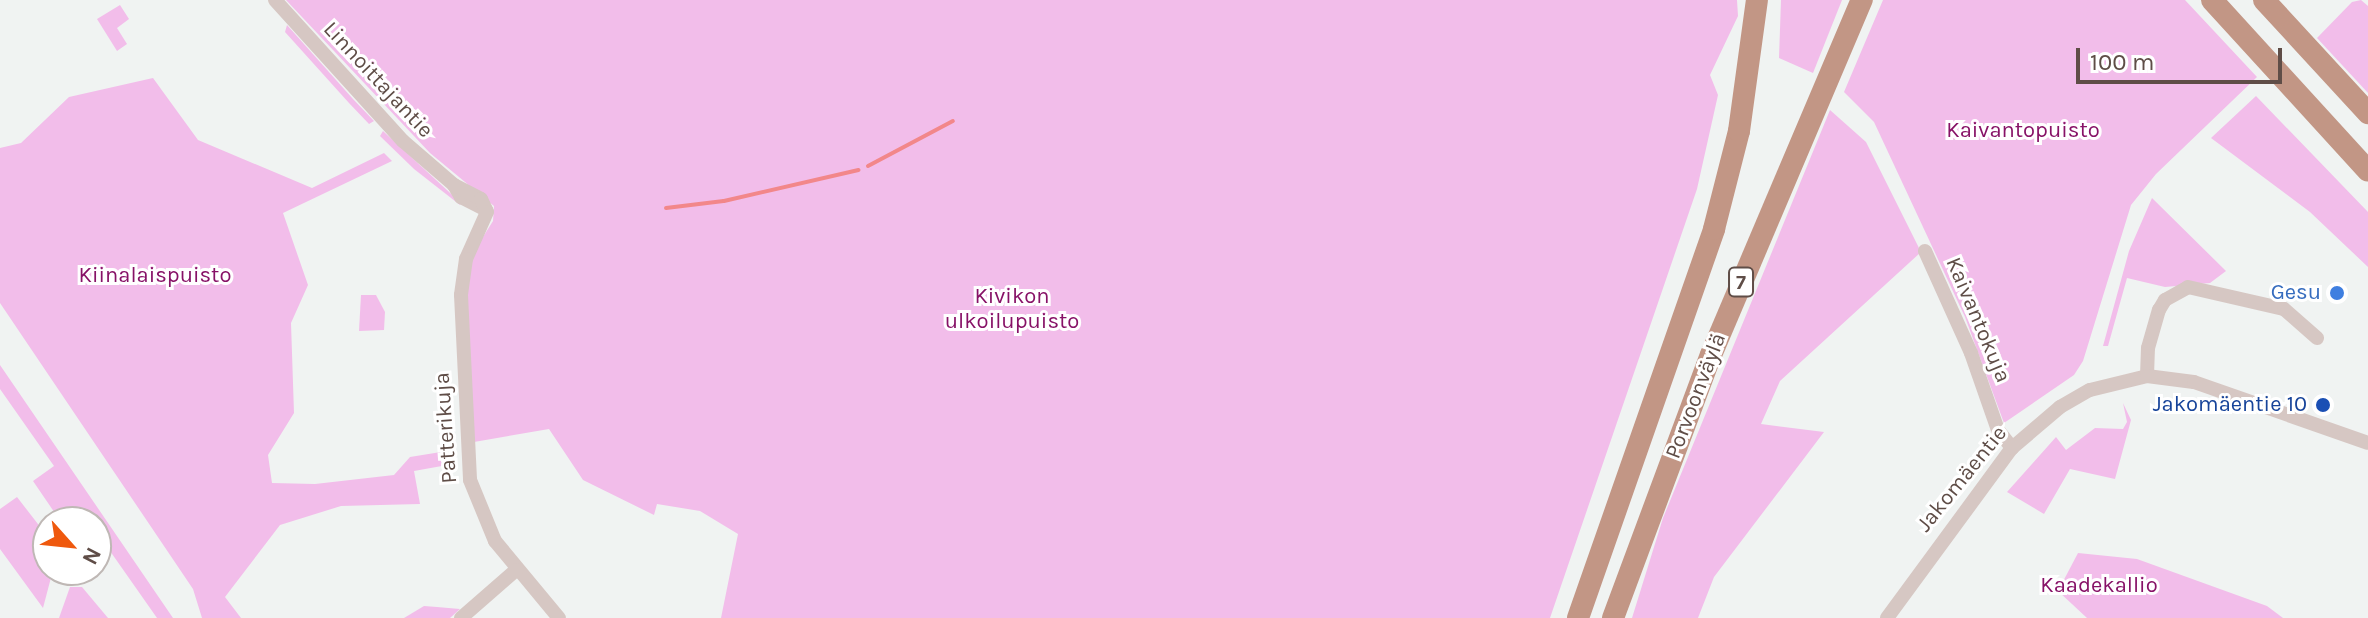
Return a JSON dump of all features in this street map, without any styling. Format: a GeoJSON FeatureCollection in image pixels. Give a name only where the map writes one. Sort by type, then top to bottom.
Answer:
{"type":"FeatureCollection","features":[{"type":"Feature","properties":{"kind":"highway","name":"Porvoonväylä"},"geometry":{"type":"LineString","coordinates":[[1578,618],[1714,229],[1739,131],[1757,0]]}},
{"type":"Feature","properties":{"kind":"highway","name":"Porvoonväylä"},"geometry":{"type":"LineString","coordinates":[[1613,618],[1717,341],[1862,0]]}},
{"type":"Feature","properties":{"kind":"highway"},"geometry":{"type":"LineString","coordinates":[[2212,0],[2368,171]]}},
{"type":"Feature","properties":{"kind":"highway"},"geometry":{"type":"LineString","coordinates":[[2264,0],[2368,113]]}},
{"type":"Feature","properties":{"kind":"street","name":"Linnoittajantie"},"geometry":{"type":"LineString","coordinates":[[275,0],[403,141],[454,185],[461,197],[487,211]]}},
{"type":"Feature","properties":{"kind":"street","name":"Patterikuja"},"geometry":{"type":"LineString","coordinates":[[487,211],[469,249],[462,280],[467,458],[482,517],[516,570],[559,618]]}},
{"type":"Feature","properties":{"kind":"street","name":"Kaivantokuja"},"geometry":{"type":"LineString","coordinates":[[1925,251],[1971,353],[1998,430],[2012,448]]}},
{"type":"Feature","properties":{"kind":"street"},"geometry":{"type":"LineString","coordinates":[[2147,376],[2148,348],[2159,310],[2165,300],[2188,287],[2284,309],[2317,338]]}},
{"type":"Feature","properties":{"kind":"street","name":"Jakomäentie"},"geometry":{"type":"LineString","coordinates":[[1887,618],[2012,448],[2078,396],[2114,381],[2147,376],[2220,390],[2368,443]]}},
{"type":"Feature","properties":{"kind":"street"},"geometry":{"type":"LineString","coordinates":[[461,618],[516,570]]}},
{"type":"Feature","properties":{"kind":"green space","name":"Kivikon ulkoilupuisto"},"geometry":{"type":"Polygon","coordinates":[[[286,0],[1737,0],[1738,16],[1710,75],[1718,95],[1697,189],[1550,618],[721,618],[738,534],[700,511],[657,504],[654,515],[583,480],[549,429],[474,442],[465,291],[471,256],[493,221],[494,206],[430,153],[286,0]]]}},
{"type":"Feature","properties":{"kind":"green space"},"geometry":{"type":"Polygon","coordinates":[[[1781,0],[1842,0],[1813,73],[1779,58],[1781,0]]]}},
{"type":"Feature","properties":{"kind":"green space","name":"Kaivantopuisto"},"geometry":{"type":"Polygon","coordinates":[[[1883,0],[2185,0],[2257,77],[2156,174],[2131,205],[2083,361],[2074,375],[2004,423],[1965,317],[1874,122],[1844,92],[1883,0]]]}},
{"type":"Feature","properties":{"kind":"green space"},"geometry":{"type":"Polygon","coordinates":[[[2361,0],[2368,6],[2368,93],[2317,38],[2352,2],[2361,0]]]}},
{"type":"Feature","properties":{"kind":"green space"},"geometry":{"type":"Polygon","coordinates":[[[120,5],[129,19],[117,28],[127,44],[117,51],[97,19],[120,5]]]}},
{"type":"Feature","properties":{"kind":"green space"},"geometry":{"type":"Polygon","coordinates":[[[287,25],[374,121],[369,124],[349,103],[285,32],[287,25]]]}},
{"type":"Feature","properties":{"kind":"green space","name":"Kiinalaispuisto"},"geometry":{"type":"Polygon","coordinates":[[[153,78],[198,140],[312,188],[384,153],[392,161],[283,213],[308,285],[291,323],[294,413],[268,455],[272,483],[315,484],[394,475],[410,457],[447,451],[453,464],[414,471],[420,504],[341,506],[280,525],[225,597],[241,618],[202,618],[193,589],[0,303],[0,148],[21,143],[69,97],[153,78]]]}},
{"type":"Feature","properties":{"kind":"green space"},"geometry":{"type":"Polygon","coordinates":[[[2256,96],[2368,212],[2368,267],[2310,212],[2211,138],[2256,96]]]}},
{"type":"Feature","properties":{"kind":"green space"},"geometry":{"type":"Polygon","coordinates":[[[1830,110],[1866,142],[1921,252],[1780,381],[1761,424],[1824,432],[1714,577],[1698,618],[1632,618],[1663,518],[1830,110]]]}},
{"type":"Feature","properties":{"kind":"green space"},"geometry":{"type":"Polygon","coordinates":[[[383,131],[460,205],[414,169],[380,136],[383,131]]]}},
{"type":"Feature","properties":{"kind":"green space"},"geometry":{"type":"Polygon","coordinates":[[[2152,198],[2226,271],[2210,283],[2165,287],[2127,278],[2108,346],[2103,346],[2129,251],[2152,198]]]}},
{"type":"Feature","properties":{"kind":"green space"},"geometry":{"type":"Polygon","coordinates":[[[361,295],[376,295],[385,312],[384,330],[359,331],[361,295]]]}},
{"type":"Feature","properties":{"kind":"green space"},"geometry":{"type":"Polygon","coordinates":[[[0,365],[96,506],[50,506],[33,481],[54,466],[0,389],[0,365]]]}},
{"type":"Feature","properties":{"kind":"green space"},"geometry":{"type":"Polygon","coordinates":[[[2123,403],[2131,420],[2115,479],[2070,469],[2044,514],[2007,492],[2056,437],[2066,450],[2095,428],[2123,429],[2127,422],[2123,403]]]}},
{"type":"Feature","properties":{"kind":"green space"},"geometry":{"type":"Polygon","coordinates":[[[17,497],[32,516],[32,586],[49,586],[43,608],[0,549],[0,509],[17,497]]]}},
{"type":"Feature","properties":{"kind":"green space"},"geometry":{"type":"Polygon","coordinates":[[[112,529],[173,618],[157,618],[112,554],[112,529]]]}},
{"type":"Feature","properties":{"kind":"green space","name":"Kaadekallio"},"geometry":{"type":"Polygon","coordinates":[[[2078,553],[2137,559],[2267,606],[2283,618],[2087,618],[2058,591],[2078,553]]]}},
{"type":"Feature","properties":{"kind":"green space"},"geometry":{"type":"Polygon","coordinates":[[[70,587],[82,587],[108,618],[59,618],[70,587]]]}},
{"type":"Feature","properties":{"kind":"green space"},"geometry":{"type":"Polygon","coordinates":[[[424,606],[460,609],[450,618],[404,618],[424,606]]]}},
{"type":"Feature","properties":{"kind":"waterway"},"geometry":{"type":"LineString","coordinates":[[868,166],[953,121]]}},
{"type":"Feature","properties":{"kind":"waterway"},"geometry":{"type":"LineString","coordinates":[[666,208],[724,201],[858,170]]}},
{"type":"Feature","properties":{"kind":"place","name":"Gesu"},"geometry":{"type":"Point","coordinates":[2337,293]}},
{"type":"Feature","properties":{"kind":"place","name":"Jakomäentie 10"},"geometry":{"type":"Point","coordinates":[2323,405]}}]}
